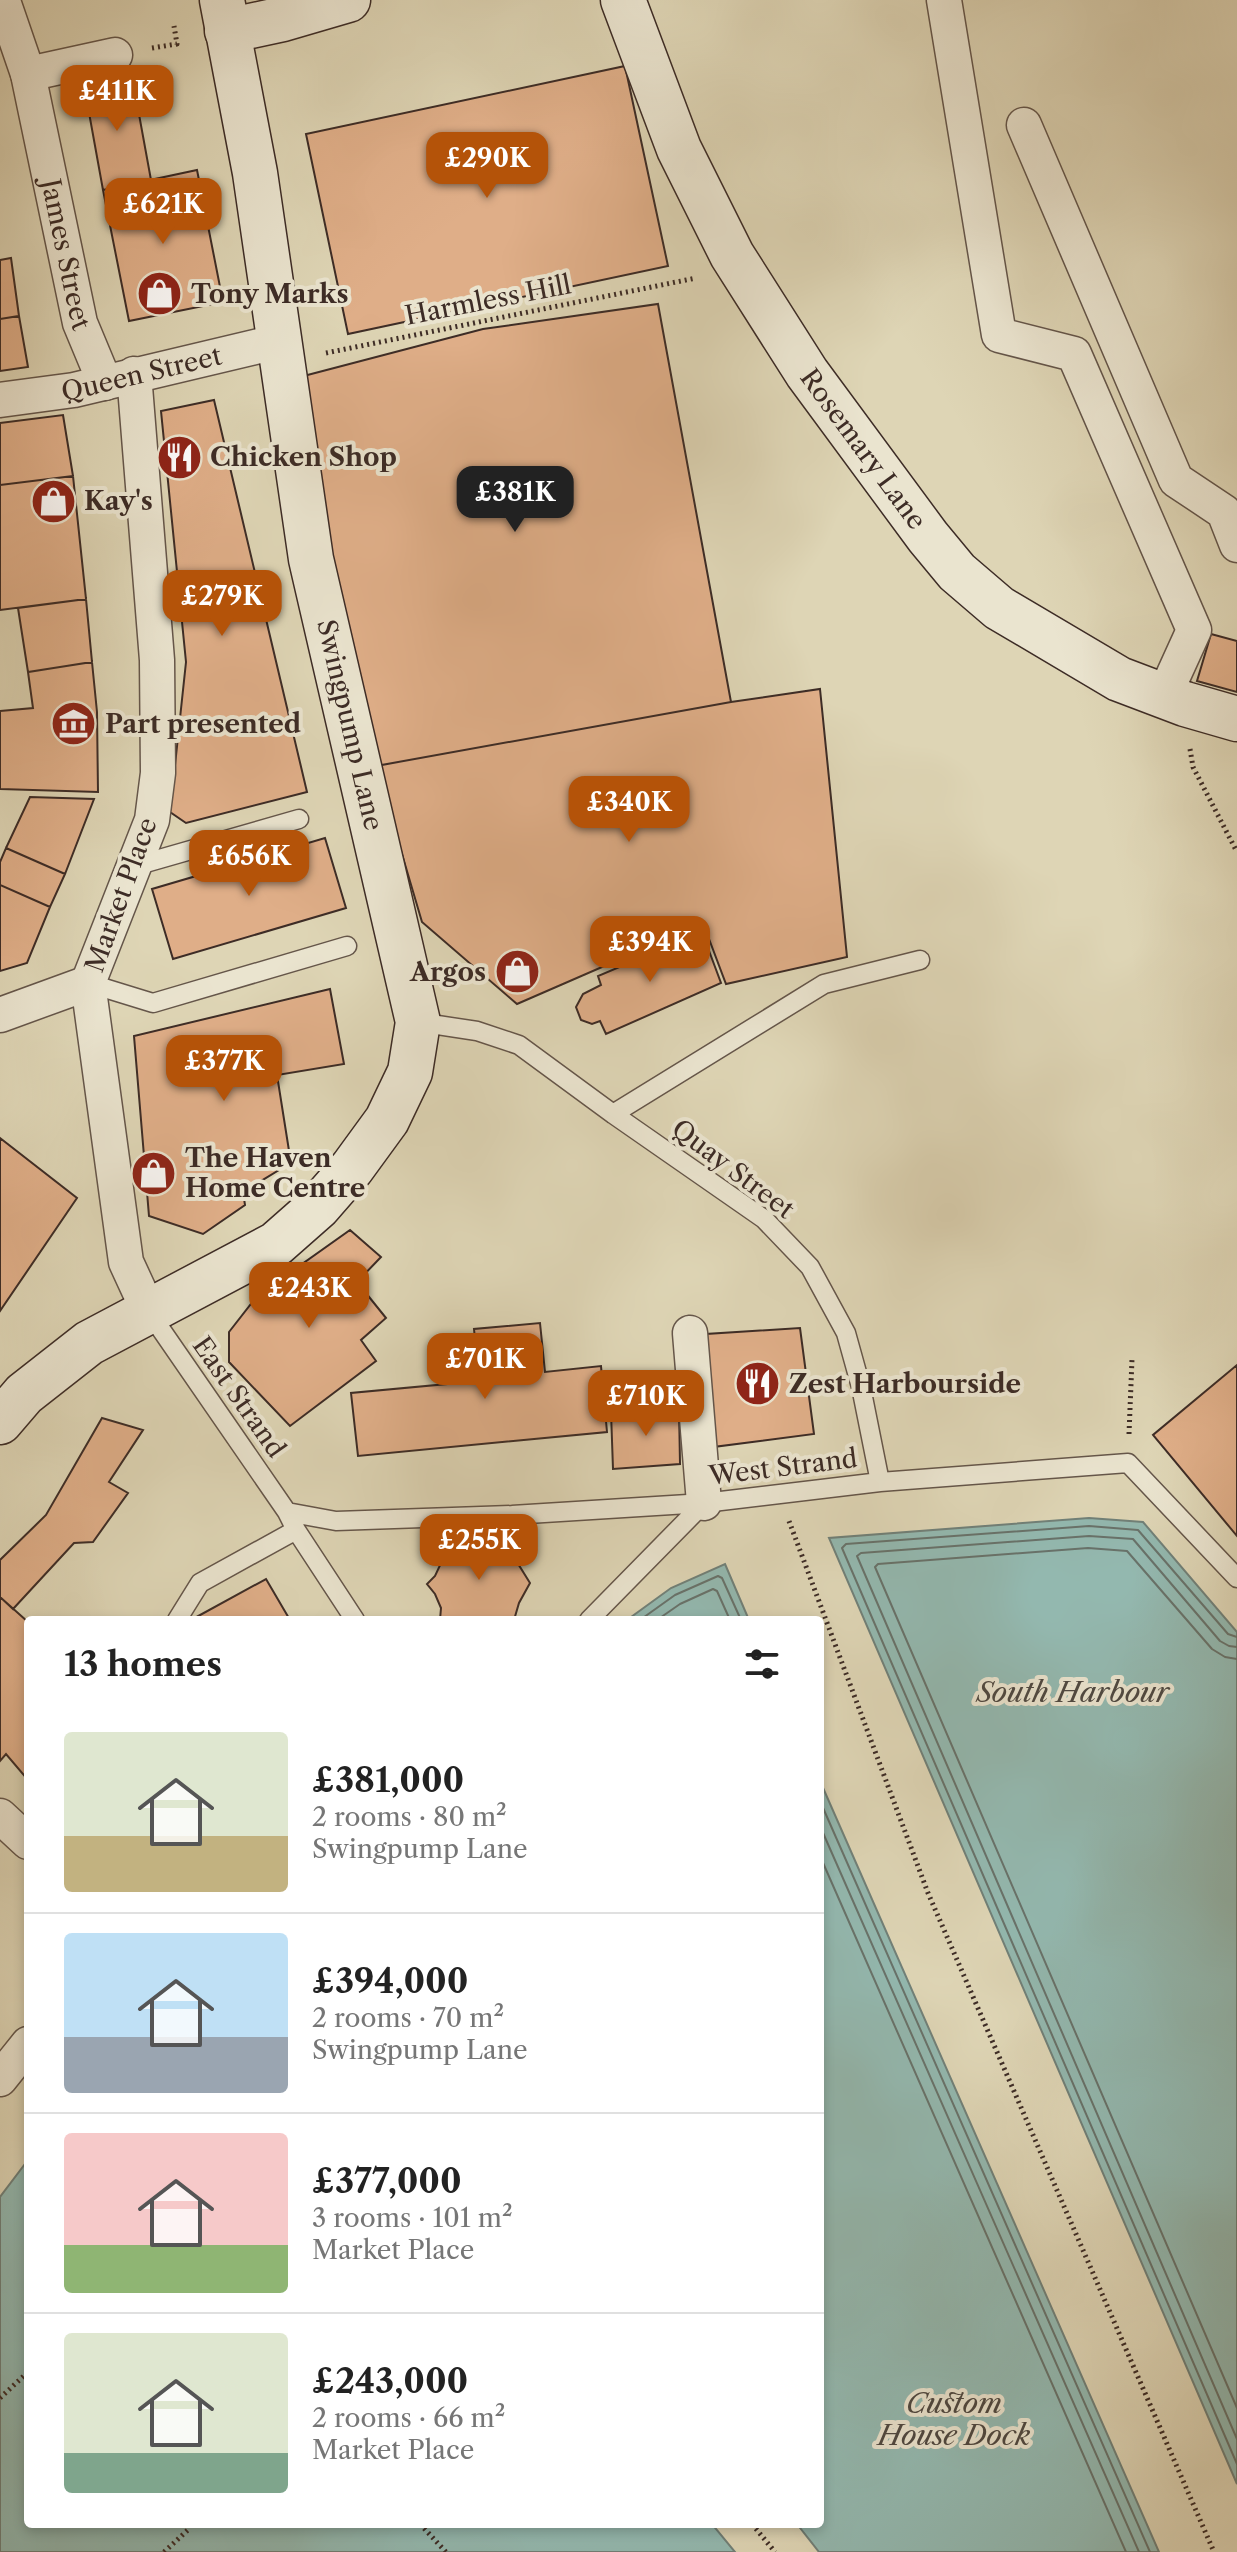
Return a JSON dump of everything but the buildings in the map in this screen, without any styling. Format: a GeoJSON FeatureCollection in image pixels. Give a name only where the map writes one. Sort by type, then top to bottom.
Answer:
{"type":"FeatureCollection","features":[{"type":"Feature","properties":{"kind":"main road"},"geometry":{"type":"LineString","coordinates":[[224,15],[283,19],[348,0]]}},
{"type":"Feature","properties":{"kind":"main road","name":"Swingpump Lane"},"geometry":{"type":"LineString","coordinates":[[224,15],[255,173],[311,559],[418,1022]]}},
{"type":"Feature","properties":{"kind":"main road","name":"Rosemary Lane"},"geometry":{"type":"LineString","coordinates":[[630,18],[679,149],[732,255],[807,373],[957,572],[999,608],[1119,679],[1237,719]]}},
{"type":"Feature","properties":{"kind":"main road"},"geometry":{"type":"LineString","coordinates":[[0,1422],[24,1394],[89,1343],[276,1244],[318,1207],[352,1168],[387,1120],[410,1072],[418,1022]]}},
{"type":"Feature","properties":{"kind":"street"},"geometry":{"type":"LineString","coordinates":[[944,0],[999,335],[1074,354],[1194,630],[1175,700]]}},
{"type":"Feature","properties":{"kind":"street","name":"James Street"},"geometry":{"type":"LineString","coordinates":[[4,4],[28,74],[80,323],[120,379]]}},
{"type":"Feature","properties":{"kind":"street"},"geometry":{"type":"LineString","coordinates":[[28,74],[115,55]]}},
{"type":"Feature","properties":{"kind":"street"},"geometry":{"type":"LineString","coordinates":[[1024,125],[1176,480],[1224,512],[1237,545]]}},
{"type":"Feature","properties":{"kind":"street","name":"Queen Street"},"geometry":{"type":"LineString","coordinates":[[16,399],[281,351]]}},
{"type":"Feature","properties":{"kind":"street","name":"Market Place"},"geometry":{"type":"LineString","coordinates":[[120,379],[157,660],[158,759],[152,820],[88,983],[126,1262],[149,1312]]}},
{"type":"Feature","properties":{"kind":"street"},"geometry":{"type":"LineString","coordinates":[[0,1015],[88,983]]}},
{"type":"Feature","properties":{"kind":"street"},"geometry":{"type":"LineString","coordinates":[[690,1333],[704,1503]]}},
{"type":"Feature","properties":{"kind":"street"},"geometry":{"type":"LineString","coordinates":[[0,1816],[24,1838]]}},
{"type":"Feature","properties":{"kind":"street"},"geometry":{"type":"LineString","coordinates":[[0,2079],[24,2049]]}},
{"type":"Feature","properties":{"kind":"lane"},"geometry":{"type":"LineString","coordinates":[[135,866],[299,819]]}},
{"type":"Feature","properties":{"kind":"lane"},"geometry":{"type":"LineString","coordinates":[[88,983],[153,1003],[347,946]]}},
{"type":"Feature","properties":{"kind":"lane"},"geometry":{"type":"LineString","coordinates":[[613,1114],[824,984],[920,960]]}},
{"type":"Feature","properties":{"kind":"lane","name":"Quay Street"},"geometry":{"type":"LineString","coordinates":[[418,1022],[477,1031],[519,1045],[764,1219],[810,1267],[846,1333],[861,1387],[880,1482]]}},
{"type":"Feature","properties":{"kind":"lane","name":"East Strand"},"geometry":{"type":"LineString","coordinates":[[149,1312],[287,1512],[352,1616]]}},
{"type":"Feature","properties":{"kind":"lane"},"geometry":{"type":"LineString","coordinates":[[1128,1463],[1237,1578]]}},
{"type":"Feature","properties":{"kind":"lane","name":"West Strand"},"geometry":{"type":"LineString","coordinates":[[287,1512],[336,1521],[704,1503],[880,1482],[1128,1463]]}},
{"type":"Feature","properties":{"kind":"lane"},"geometry":{"type":"LineString","coordinates":[[593,1616],[704,1503]]}},
{"type":"Feature","properties":{"kind":"lane"},"geometry":{"type":"LineString","coordinates":[[179,1616],[200,1583],[296,1530]]}},
{"type":"Feature","properties":{"kind":"path","name":"Harmless Hill"},"geometry":{"type":"LineString","coordinates":[[281,351],[702,276]]}},
{"type":"Feature","properties":{"kind":"path"},"geometry":{"type":"LineString","coordinates":[[1175,700],[1193,767],[1237,852]]}},
{"type":"Feature","properties":{"kind":"path"},"geometry":{"type":"LineString","coordinates":[[1128,1463],[1132,1359]]}},
{"type":"Feature","properties":{"kind":"path"},"geometry":{"type":"LineString","coordinates":[[779,1494],[928,1893],[1214,2552]]}},
{"type":"Feature","properties":{"kind":"path"},"geometry":{"type":"LineString","coordinates":[[0,2398],[24,2376]]}},
{"type":"Feature","properties":{"kind":"path"},"geometry":{"type":"LineString","coordinates":[[164,2552],[190,2528]]}},
{"type":"Feature","properties":{"kind":"path"},"geometry":{"type":"LineString","coordinates":[[424,2528],[446,2552]]}},
{"type":"Feature","properties":{"kind":"path"},"geometry":{"type":"LineString","coordinates":[[755,2528],[775,2552]]}},
{"type":"Feature","properties":{"kind":"water","name":"South Harbour"},"geometry":{"type":"Polygon","coordinates":[[[1089,1518],[1143,1522],[1237,1632],[1237,2484],[829,1538],[1089,1518]]]}},
{"type":"Feature","properties":{"kind":"water"},"geometry":{"type":"Polygon","coordinates":[[[725,1564],[747,1616],[632,1616],[671,1588],[725,1564]]]}},
{"type":"Feature","properties":{"kind":"water","name":"Custom House Dock"},"geometry":{"type":"Polygon","coordinates":[[[824,1790],[1159,2552],[819,2552],[800,2528],[824,2528],[824,1790]]]}},
{"type":"Feature","properties":{"kind":"water"},"geometry":{"type":"Polygon","coordinates":[[[24,2165],[24,2528],[715,2528],[735,2552],[0,2552],[0,2197],[24,2165]]]}},
{"type":"Feature","properties":{"kind":"place","name":"Tony Marks"},"geometry":{"type":"Point","coordinates":[160,294]}},
{"type":"Feature","properties":{"kind":"place","name":"Chicken Shop"},"geometry":{"type":"Point","coordinates":[179,457]}},
{"type":"Feature","properties":{"kind":"place","name":"Kay's"},"geometry":{"type":"Point","coordinates":[53,501]}},
{"type":"Feature","properties":{"kind":"place","name":"Part presented"},"geometry":{"type":"Point","coordinates":[74,724]}},
{"type":"Feature","properties":{"kind":"place","name":"Argos"},"geometry":{"type":"Point","coordinates":[517,972]}},
{"type":"Feature","properties":{"kind":"place","name":"The Haven Home Centre"},"geometry":{"type":"Point","coordinates":[154,1173]}},
{"type":"Feature","properties":{"kind":"place","name":"Zest Harbourside"},"geometry":{"type":"Point","coordinates":[758,1384]}}]}
